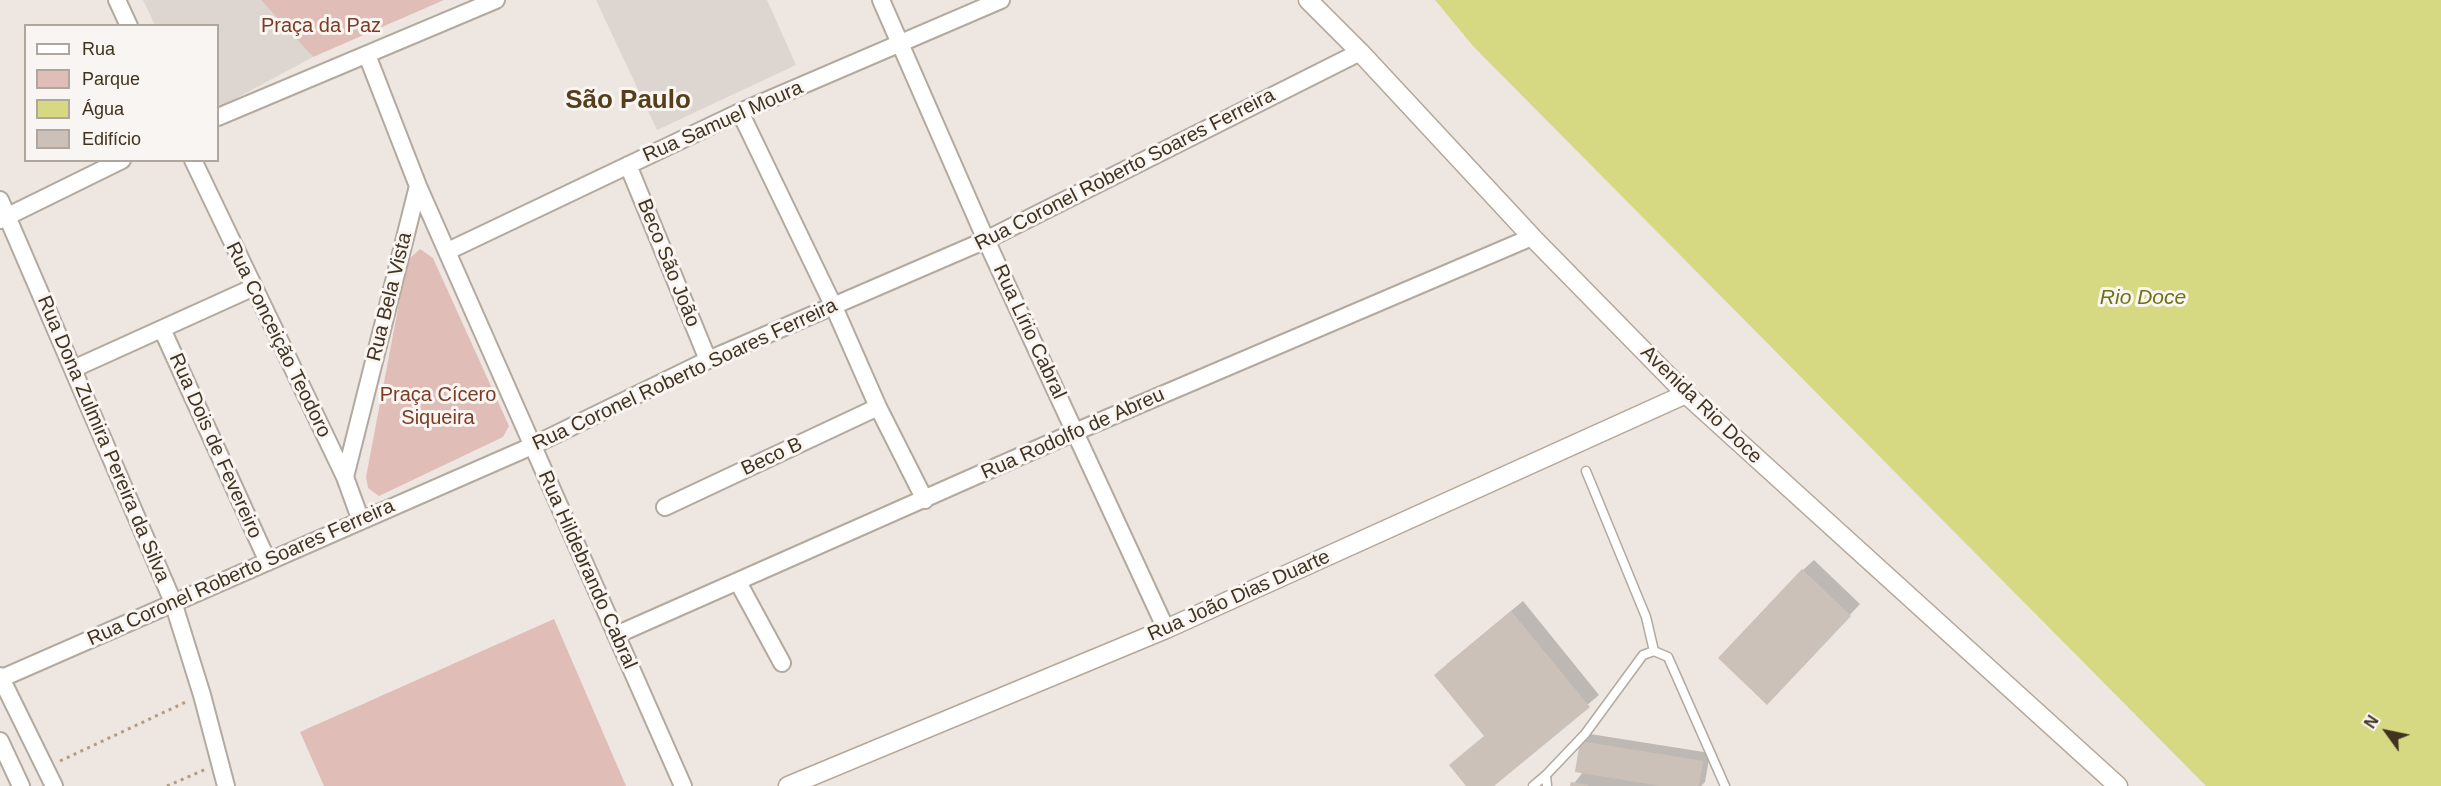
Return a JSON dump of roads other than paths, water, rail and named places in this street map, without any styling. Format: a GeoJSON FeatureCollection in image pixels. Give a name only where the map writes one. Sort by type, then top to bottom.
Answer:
{"type":"FeatureCollection","features":[{"type":"Feature","properties":{"kind":"street"},"geometry":{"type":"LineString","coordinates":[[117,0],[128,24]]}},
{"type":"Feature","properties":{"kind":"street"},"geometry":{"type":"LineString","coordinates":[[219,117],[496,0]]}},
{"type":"Feature","properties":{"kind":"street","name":"Rua Lírio Cabral"},"geometry":{"type":"LineString","coordinates":[[881,0],[986,240],[1166,629]]}},
{"type":"Feature","properties":{"kind":"street","name":"Rua Samuel Moura"},"geometry":{"type":"LineString","coordinates":[[448,251],[740,112],[1001,0]]}},
{"type":"Feature","properties":{"kind":"street","name":"Avenida Rio Doce"},"geometry":{"type":"LineString","coordinates":[[1308,0],[1360,52],[1532,237],[1686,393],[2118,786]]}},
{"type":"Feature","properties":{"kind":"street","name":"Rua Coronel Roberto Soares Ferreira"},"geometry":{"type":"LineString","coordinates":[[1,678],[531,446],[708,360],[986,240],[1360,52]]}},
{"type":"Feature","properties":{"kind":"street","name":"Rua Hildebrando Cabral"},"geometry":{"type":"LineString","coordinates":[[367,55],[418,186],[682,786]]}},
{"type":"Feature","properties":{"kind":"street"},"geometry":{"type":"LineString","coordinates":[[740,112],[834,307],[878,407],[925,500]]}},
{"type":"Feature","properties":{"kind":"street"},"geometry":{"type":"LineString","coordinates":[[4,219],[118,162]]}},
{"type":"Feature","properties":{"kind":"street","name":"Rua Conceição Teodoro"},"geometry":{"type":"LineString","coordinates":[[194,162],[252,288],[345,477],[362,520]]}},
{"type":"Feature","properties":{"kind":"street","name":"Beco São João"},"geometry":{"type":"LineString","coordinates":[[628,165],[708,360]]}},
{"type":"Feature","properties":{"kind":"street","name":"Rua Bela Vista"},"geometry":{"type":"LineString","coordinates":[[345,477],[418,186]]}},
{"type":"Feature","properties":{"kind":"street","name":"Rua Dona Zulmira Pereira da Silva"},"geometry":{"type":"LineString","coordinates":[[0,200],[4,219],[73,369],[173,602],[202,695],[226,786]]}},
{"type":"Feature","properties":{"kind":"street","name":"Rua Rodolfo de Abreu"},"geometry":{"type":"LineString","coordinates":[[616,635],[1075,432],[1532,237]]}},
{"type":"Feature","properties":{"kind":"street"},"geometry":{"type":"LineString","coordinates":[[73,369],[252,288]]}},
{"type":"Feature","properties":{"kind":"street","name":"Rua Dois de Fevereiro"},"geometry":{"type":"LineString","coordinates":[[162,329],[268,562]]}},
{"type":"Feature","properties":{"kind":"street","name":"Rua João Dias Duarte"},"geometry":{"type":"LineString","coordinates":[[788,786],[1166,629],[1686,393]]}},
{"type":"Feature","properties":{"kind":"street","name":"Beco B"},"geometry":{"type":"LineString","coordinates":[[665,507],[878,407]]}},
{"type":"Feature","properties":{"kind":"street"},"geometry":{"type":"LineString","coordinates":[[738,582],[782,663]]}},
{"type":"Feature","properties":{"kind":"street"},"geometry":{"type":"LineString","coordinates":[[1,678],[54,786]]}},
{"type":"Feature","properties":{"kind":"street"},"geometry":{"type":"LineString","coordinates":[[0,741],[21,786]]}},
{"type":"Feature","properties":{"kind":"lane"},"geometry":{"type":"LineString","coordinates":[[1586,471],[1646,617],[1654,651]]}},
{"type":"Feature","properties":{"kind":"lane"},"geometry":{"type":"LineString","coordinates":[[1533,786],[1584,734],[1643,655],[1654,651],[1668,657],[1725,786]]}},
{"type":"Feature","properties":{"kind":"lane"},"geometry":{"type":"LineString","coordinates":[[1546,775],[1547,786]]}},
{"type":"Feature","properties":{"kind":"water","name":"Rio Doce"},"geometry":{"type":"Polygon","coordinates":[[[1435,0],[2441,0],[2441,786],[2206,786],[1473,46],[1435,0]]]}},
{"type":"Feature","properties":{"kind":"district","name":"São Paulo"},"geometry":{"type":"Point","coordinates":[628,101]}},
{"type":"Feature","properties":{"kind":"park label","name":"Praça da Paz"},"geometry":{"type":"Point","coordinates":[321,26]}},
{"type":"Feature","properties":{"kind":"park label","name":"Praça Cícero Siqueira"},"geometry":{"type":"Point","coordinates":[438,406]}}]}
